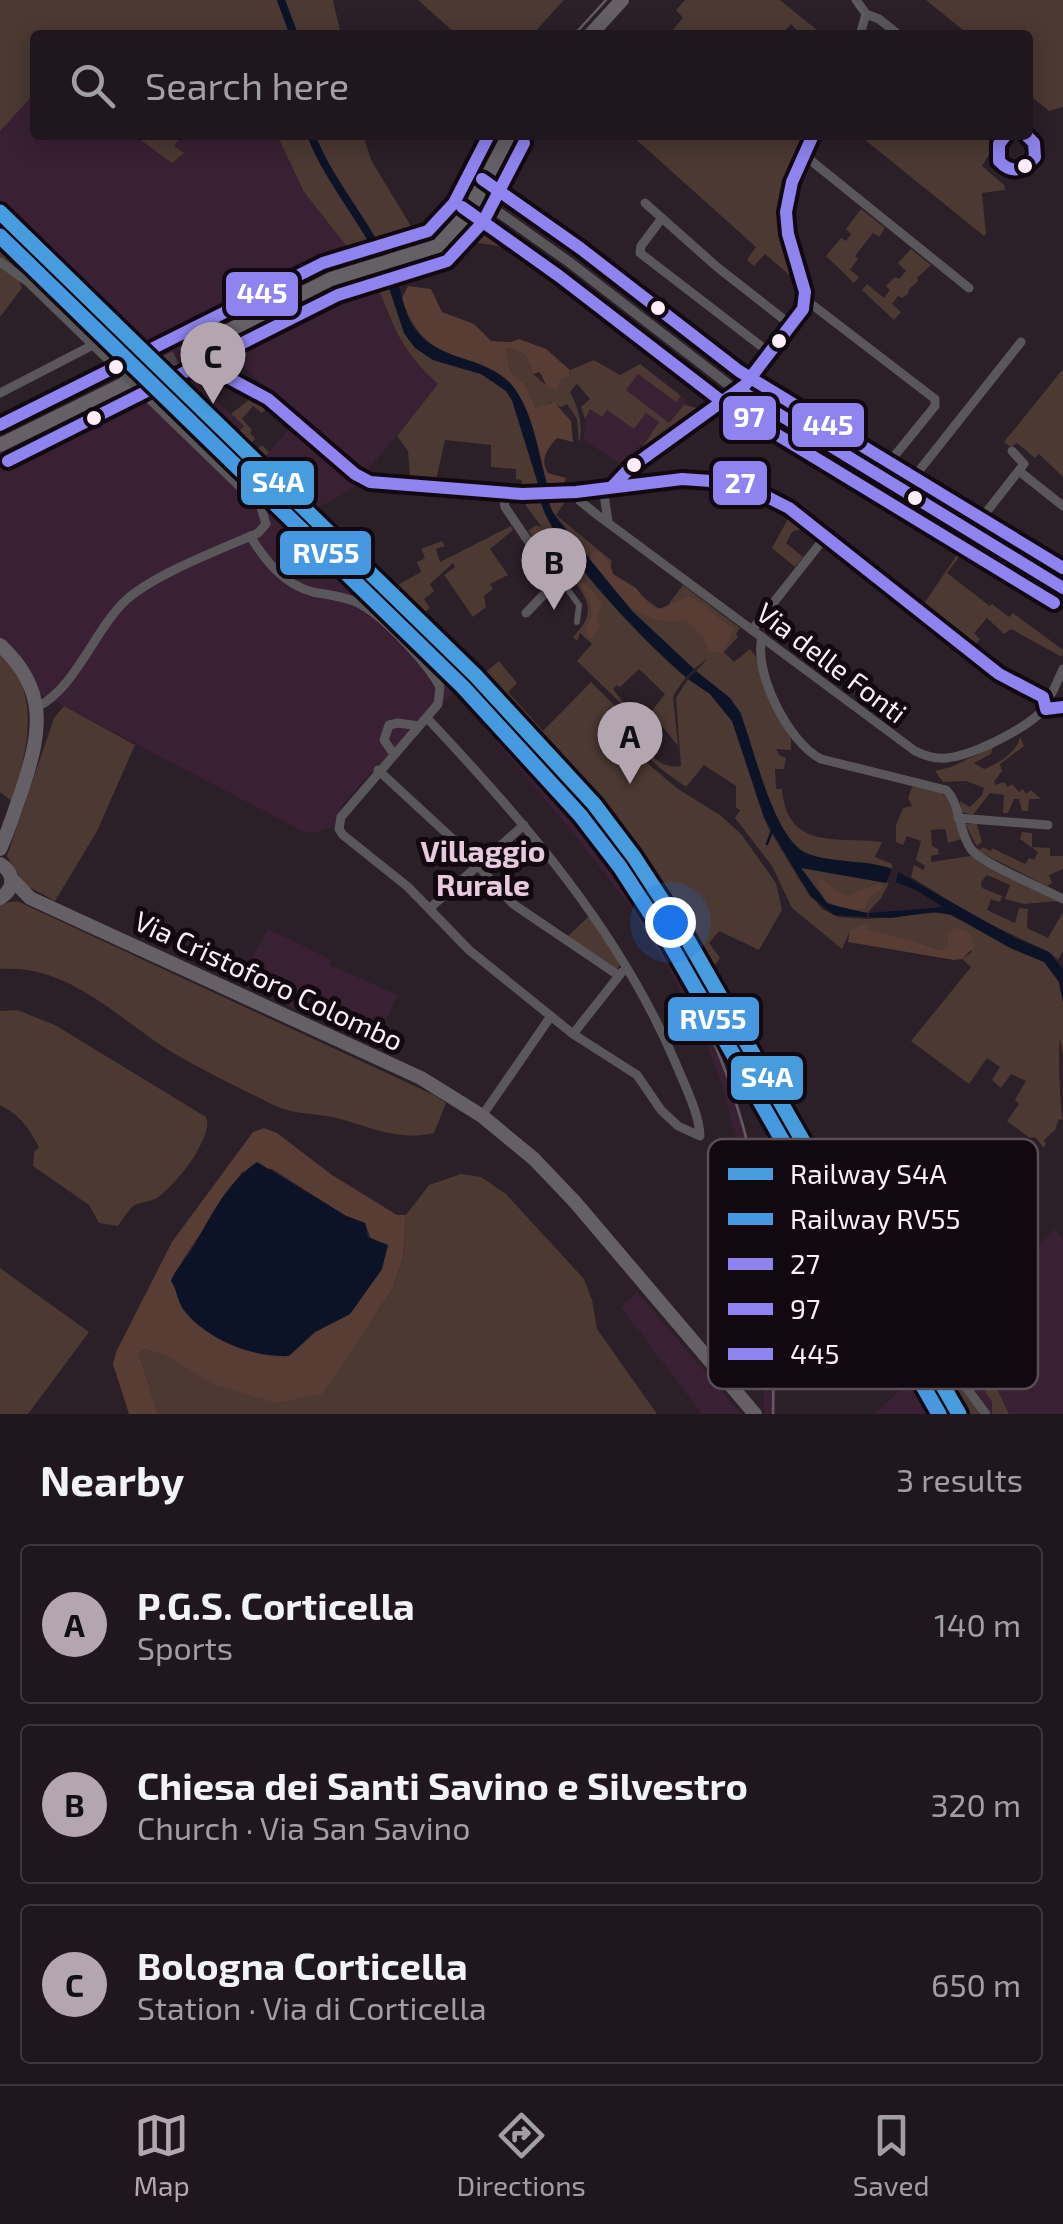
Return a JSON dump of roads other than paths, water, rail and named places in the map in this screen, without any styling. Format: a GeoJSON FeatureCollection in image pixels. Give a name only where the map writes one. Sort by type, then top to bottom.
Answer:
{"type":"FeatureCollection","features":[{"type":"Feature","properties":{"kind":"main road"},"geometry":{"type":"LineString","coordinates":[[595,30],[622,0]]}},
{"type":"Feature","properties":{"kind":"main road"},"geometry":{"type":"LineString","coordinates":[[204,343],[331,278],[438,246],[459,225],[503,140]]}},
{"type":"Feature","properties":{"kind":"main road"},"geometry":{"type":"LineString","coordinates":[[0,445],[129,381]]}},
{"type":"Feature","properties":{"kind":"main road"},"geometry":{"type":"LineString","coordinates":[[0,645],[27,678],[37,707],[32,756],[2,845],[10,889],[2,897]]}},
{"type":"Feature","properties":{"kind":"main road","name":"Via Cristoforo Colombo"},"geometry":{"type":"LineString","coordinates":[[6,870],[30,898]]}},
{"type":"Feature","properties":{"kind":"main road","name":"Via Cristoforo Colombo"},"geometry":{"type":"LineString","coordinates":[[2,897],[30,898],[421,1078],[482,1116],[534,1159],[575,1202],[708,1360]]}},
{"type":"Feature","properties":{"kind":"main road","name":"Via Cristoforo Colombo"},"geometry":{"type":"LineString","coordinates":[[733,1389],[754,1414]]}},
{"type":"Feature","properties":{"kind":"street"},"geometry":{"type":"LineString","coordinates":[[856,0],[866,14],[893,30]]}},
{"type":"Feature","properties":{"kind":"street"},"geometry":{"type":"LineString","coordinates":[[861,30],[866,14]]}},
{"type":"Feature","properties":{"kind":"street"},"geometry":{"type":"LineString","coordinates":[[811,140],[790,187],[786,212],[806,300],[935,399],[935,406],[879,476]]}},
{"type":"Feature","properties":{"kind":"street"},"geometry":{"type":"LineString","coordinates":[[1002,140],[998,158],[1004,167],[1015,171],[1026,168],[1035,157],[1031,140]]}},
{"type":"Feature","properties":{"kind":"street"},"geometry":{"type":"LineString","coordinates":[[804,155],[970,288]]}},
{"type":"Feature","properties":{"kind":"street"},"geometry":{"type":"LineString","coordinates":[[475,195],[739,390],[1063,588]]}},
{"type":"Feature","properties":{"kind":"street"},"geometry":{"type":"LineString","coordinates":[[645,202],[718,268],[791,325]]}},
{"type":"Feature","properties":{"kind":"street"},"geometry":{"type":"LineString","coordinates":[[662,218],[640,253],[770,353]]}},
{"type":"Feature","properties":{"kind":"street"},"geometry":{"type":"LineString","coordinates":[[0,262],[28,282],[267,517],[265,527],[250,536],[139,590],[125,601],[53,698],[37,707]]}},
{"type":"Feature","properties":{"kind":"street"},"geometry":{"type":"LineString","coordinates":[[608,521],[608,488],[739,390],[806,300]]}},
{"type":"Feature","properties":{"kind":"street"},"geometry":{"type":"LineString","coordinates":[[903,490],[1021,342]]}},
{"type":"Feature","properties":{"kind":"street"},"geometry":{"type":"LineString","coordinates":[[0,393],[93,345]]}},
{"type":"Feature","properties":{"kind":"street"},"geometry":{"type":"LineString","coordinates":[[225,376],[268,398],[366,481],[522,494],[576,492],[682,479],[740,484],[774,498],[826,536],[999,674],[1054,702],[1063,668]]}},
{"type":"Feature","properties":{"kind":"street"},"geometry":{"type":"LineString","coordinates":[[970,532],[1024,462],[1012,451]]}},
{"type":"Feature","properties":{"kind":"street"},"geometry":{"type":"LineString","coordinates":[[1018,471],[1063,506]]}},
{"type":"Feature","properties":{"kind":"street","name":"Via delle Fonti"},"geometry":{"type":"LineString","coordinates":[[576,492],[580,501],[907,746],[934,758],[970,752],[1016,729],[1054,702]]}},
{"type":"Feature","properties":{"kind":"street"},"geometry":{"type":"LineString","coordinates":[[503,493],[505,507],[556,582],[565,586],[580,606],[577,622]]}},
{"type":"Feature","properties":{"kind":"street"},"geometry":{"type":"LineString","coordinates":[[250,536],[262,555],[293,584],[360,604],[383,622],[440,687],[438,704],[423,722],[394,753],[378,770],[341,816],[339,829],[430,908],[468,950],[573,1034],[637,1075],[661,1110],[678,1126],[700,1136],[666,1039],[626,966],[586,904],[524,825],[423,722],[389,726],[384,740],[394,753]]}},
{"type":"Feature","properties":{"kind":"street"},"geometry":{"type":"LineString","coordinates":[[752,630],[826,536]]}},
{"type":"Feature","properties":{"kind":"street"},"geometry":{"type":"LineString","coordinates":[[526,612],[556,582]]}},
{"type":"Feature","properties":{"kind":"street"},"geometry":{"type":"LineString","coordinates":[[762,637],[760,652],[773,697],[807,750],[822,759],[946,790],[976,854],[1062,899],[1063,884],[1046,890]]}},
{"type":"Feature","properties":{"kind":"street"},"geometry":{"type":"LineString","coordinates":[[378,770],[513,904],[618,975]]}},
{"type":"Feature","properties":{"kind":"street"},"geometry":{"type":"LineString","coordinates":[[958,818],[1048,824]]}},
{"type":"Feature","properties":{"kind":"street"},"geometry":{"type":"LineString","coordinates":[[430,908],[524,825]]}},
{"type":"Feature","properties":{"kind":"street"},"geometry":{"type":"LineString","coordinates":[[573,1034],[626,966]]}},
{"type":"Feature","properties":{"kind":"street"},"geometry":{"type":"LineString","coordinates":[[482,1116],[552,1016]]}},
{"type":"Feature","properties":{"kind":"street"},"geometry":{"type":"LineString","coordinates":[[924,1389],[938,1414]]}},
{"type":"Feature","properties":{"kind":"street"},"geometry":{"type":"LineString","coordinates":[[967,1389],[986,1414]]}},
{"type":"Feature","properties":{"kind":"water"},"geometry":{"type":"Polygon","coordinates":[[[397,280],[407,315],[421,337],[445,352],[487,367],[511,384],[530,420],[548,487],[539,487],[506,391],[481,374],[433,360],[415,348],[404,333],[387,282],[397,280]]]}},
{"type":"Feature","properties":{"kind":"water"},"geometry":{"type":"Polygon","coordinates":[[[540,497],[548,497],[557,519],[632,611],[694,669],[686,677],[625,618],[579,565],[546,516],[540,497]]]}},
{"type":"Feature","properties":{"kind":"water"},"geometry":{"type":"Polygon","coordinates":[[[696,671],[730,698],[740,712],[774,811],[794,844],[816,856],[892,869],[886,883],[801,868],[828,904],[867,913],[867,917],[834,915],[810,896],[764,818],[732,721],[710,694],[688,679],[696,671]]]}},
{"type":"Feature","properties":{"kind":"water"},"geometry":{"type":"Polygon","coordinates":[[[898,872],[1015,938],[1049,952],[1063,969],[1063,1002],[1059,982],[1044,962],[1010,948],[952,915],[933,912],[869,917],[869,913],[943,907],[896,882],[898,872]]]}},
{"type":"Feature","properties":{"kind":"water"},"geometry":{"type":"Polygon","coordinates":[[[257,1162],[346,1216],[365,1223],[368,1237],[388,1245],[382,1269],[350,1314],[315,1332],[289,1356],[260,1354],[217,1338],[183,1309],[171,1281],[229,1189],[257,1162]]]}},
{"type":"Feature","properties":{"kind":"waterway"},"geometry":{"type":"LineString","coordinates":[[281,0],[292,30]]}},
{"type":"Feature","properties":{"kind":"waterway"},"geometry":{"type":"LineString","coordinates":[[313,140],[376,247],[394,286]]}},
{"type":"Feature","properties":{"kind":"waterway"},"geometry":{"type":"LineString","coordinates":[[767,844],[772,831]]}},
{"type":"Feature","properties":{"kind":"tunnel"},"geometry":{"type":"LineString","coordinates":[[126,383],[204,343]]}},
{"type":"Feature","properties":{"kind":"tram line"},"geometry":{"type":"LineString","coordinates":[[579,30],[606,0]]}},
{"type":"Feature","properties":{"kind":"tram line"},"geometry":{"type":"LineString","coordinates":[[853,0],[864,14],[859,30]]}},
{"type":"Feature","properties":{"kind":"tram line"},"geometry":{"type":"LineString","coordinates":[[751,384],[808,301],[788,212],[792,189],[813,140]]}},
{"type":"Feature","properties":{"kind":"tram line"},"geometry":{"type":"LineString","coordinates":[[959,534],[1063,595]]}},
{"type":"Feature","properties":{"kind":"railway"},"geometry":{"type":"LineString","coordinates":[[0,230],[331,549],[477,700],[624,885],[675,964],[716,1048],[746,1139]]}},
{"type":"Feature","properties":{"kind":"railway"},"geometry":{"type":"LineString","coordinates":[[773,1389],[773,1414]]}},
{"type":"Feature","properties":{"kind":"rail line","name":"S4A"},"geometry":{"type":"LineString","coordinates":[[0,212],[475,675],[594,804],[685,935],[802,1139]]}},
{"type":"Feature","properties":{"kind":"rail line","name":"RV55"},"geometry":{"type":"LineString","coordinates":[[0,236],[463,687],[580,815],[620,867],[670,944],[782,1139]]}},
{"type":"Feature","properties":{"kind":"rail line","name":"RV55"},"geometry":{"type":"LineString","coordinates":[[925,1389],[939,1414]]}},
{"type":"Feature","properties":{"kind":"rail line","name":"S4A"},"geometry":{"type":"LineString","coordinates":[[945,1389],[959,1414]]}},
{"type":"Feature","properties":{"kind":"place","name":"Bologna Corticella"},"geometry":{"type":"Point","coordinates":[213,404]}},
{"type":"Feature","properties":{"kind":"place","name":"Chiesa dei Santi Savino e Silvestro"},"geometry":{"type":"Point","coordinates":[554,610]}},
{"type":"Feature","properties":{"kind":"place","name":"P.G.S. Corticella"},"geometry":{"type":"Point","coordinates":[630,784]}},
{"type":"Feature","properties":{"kind":"district","name":"Villaggio Rurale"},"geometry":{"type":"Point","coordinates":[483,867]}}]}
